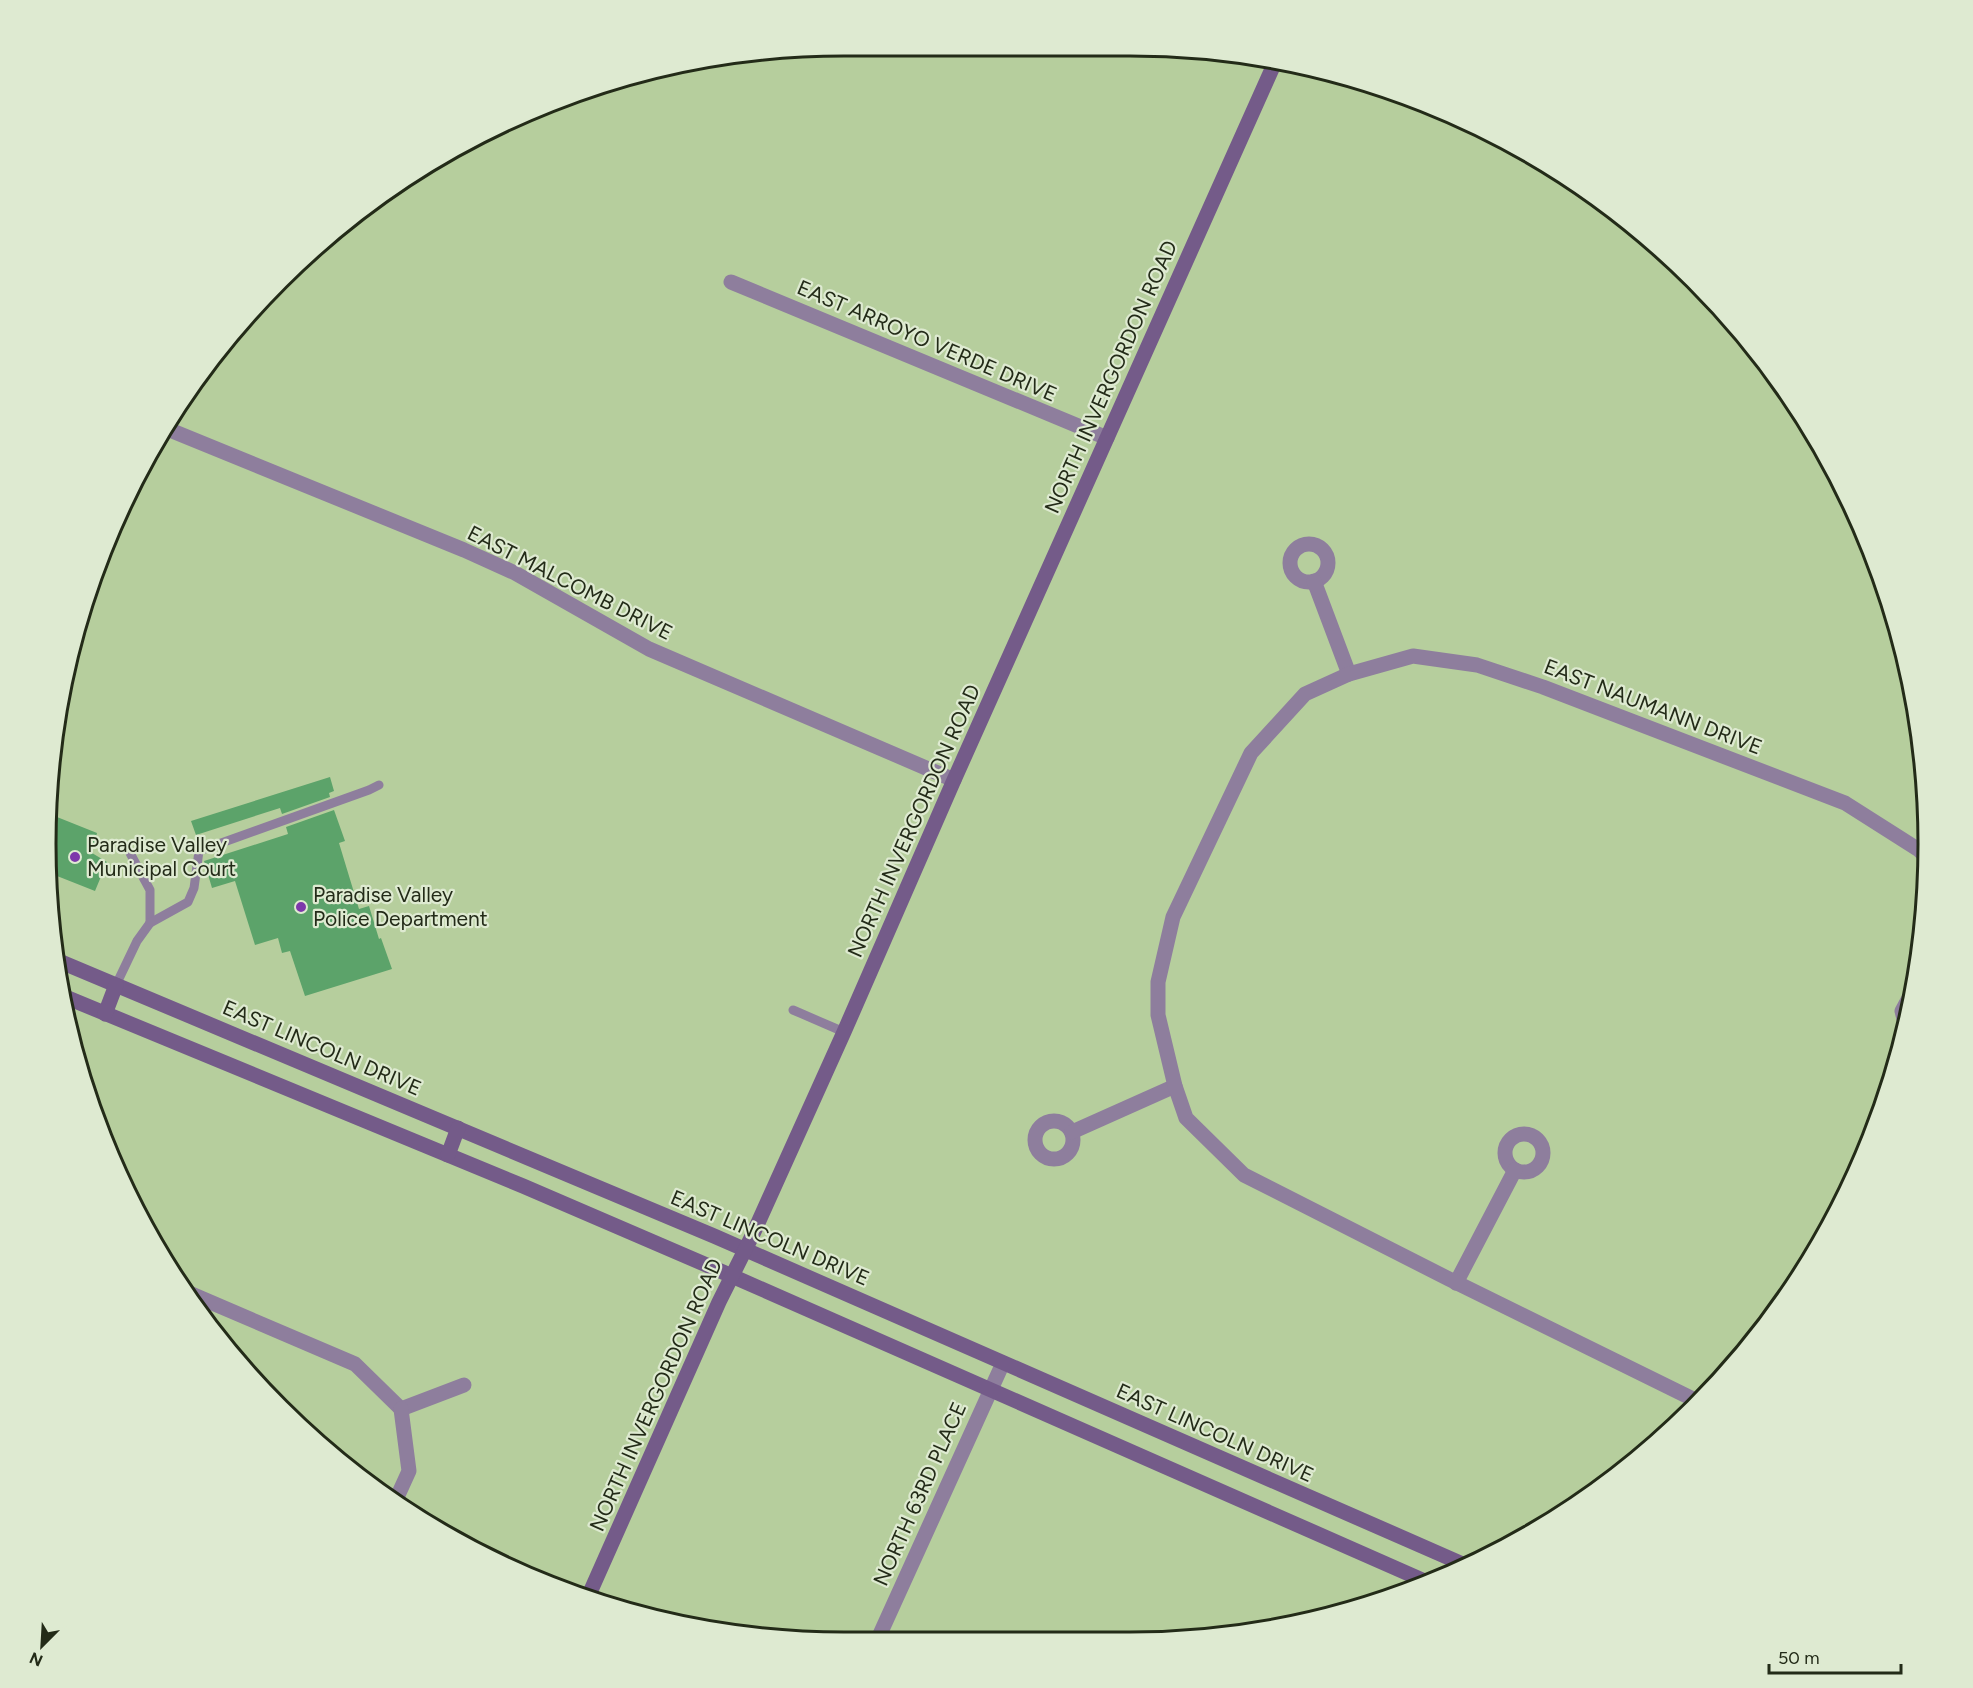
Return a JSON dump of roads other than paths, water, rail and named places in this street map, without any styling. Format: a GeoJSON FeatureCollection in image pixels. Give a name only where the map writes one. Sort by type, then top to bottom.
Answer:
{"type":"FeatureCollection","features":[{"type":"Feature","properties":{"kind":"main road","name":"NORTH INVERGORDON ROAD"},"geometry":{"type":"LineString","coordinates":[[591,1591],[844,1032],[954,780],[1272,69]]}},
{"type":"Feature","properties":{"kind":"main road","name":"EAST LINCOLN DRIVE"},"geometry":{"type":"LineString","coordinates":[[65,964],[745,1250],[1455,1561]]}},
{"type":"Feature","properties":{"kind":"main road"},"geometry":{"type":"LineString","coordinates":[[105,1014],[116,985]]}},
{"type":"Feature","properties":{"kind":"main road"},"geometry":{"type":"LineString","coordinates":[[71,1000],[448,1155],[732,1276],[1416,1578]]}},
{"type":"Feature","properties":{"kind":"main road"},"geometry":{"type":"LineString","coordinates":[[448,1155],[458,1128]]}},
{"type":"Feature","properties":{"kind":"street","name":"EAST ARROYO VERDE DRIVE"},"geometry":{"type":"LineString","coordinates":[[731,282],[1107,438]]}},
{"type":"Feature","properties":{"kind":"street","name":"EAST MALCOMB DRIVE"},"geometry":{"type":"LineString","coordinates":[[173,431],[464,550],[515,573],[649,650],[954,780]]}},
{"type":"Feature","properties":{"kind":"street"},"geometry":{"type":"LineString","coordinates":[[1314,581],[1349,674]]}},
{"type":"Feature","properties":{"kind":"street","name":"EAST NAUMANN DRIVE"},"geometry":{"type":"LineString","coordinates":[[1691,1398],[1456,1283],[1244,1175],[1186,1119],[1175,1086],[1158,1015],[1158,982],[1173,917],[1251,753],[1305,694],[1349,674],[1413,656],[1477,665],[1543,687],[1845,803],[1918,849]]}},
{"type":"Feature","properties":{"kind":"street"},"geometry":{"type":"LineString","coordinates":[[1072,1132],[1175,1086]]}},
{"type":"Feature","properties":{"kind":"street"},"geometry":{"type":"LineString","coordinates":[[1456,1283],[1515,1170]]}},
{"type":"Feature","properties":{"kind":"street"},"geometry":{"type":"LineString","coordinates":[[199,1297],[355,1364],[401,1409],[409,1471],[398,1495]]}},
{"type":"Feature","properties":{"kind":"street","name":"NORTH 63RD PLACE"},"geometry":{"type":"LineString","coordinates":[[881,1632],[1003,1363]]}},
{"type":"Feature","properties":{"kind":"street"},"geometry":{"type":"LineString","coordinates":[[401,1409],[464,1385]]}},
{"type":"Feature","properties":{"kind":"lane"},"geometry":{"type":"LineString","coordinates":[[116,985],[137,941],[150,923],[188,902],[194,888],[199,850],[379,785]]}},
{"type":"Feature","properties":{"kind":"lane"},"geometry":{"type":"LineString","coordinates":[[130,853],[150,890],[150,923]]}},
{"type":"Feature","properties":{"kind":"lane"},"geometry":{"type":"LineString","coordinates":[[793,1010],[844,1032]]}},
{"type":"Feature","properties":{"kind":"place","name":"Paradise Valley Municipal Court"},"geometry":{"type":"Point","coordinates":[75,857]}},
{"type":"Feature","properties":{"kind":"place","name":"Paradise Valley Police Department"},"geometry":{"type":"Point","coordinates":[301,907]}}]}
